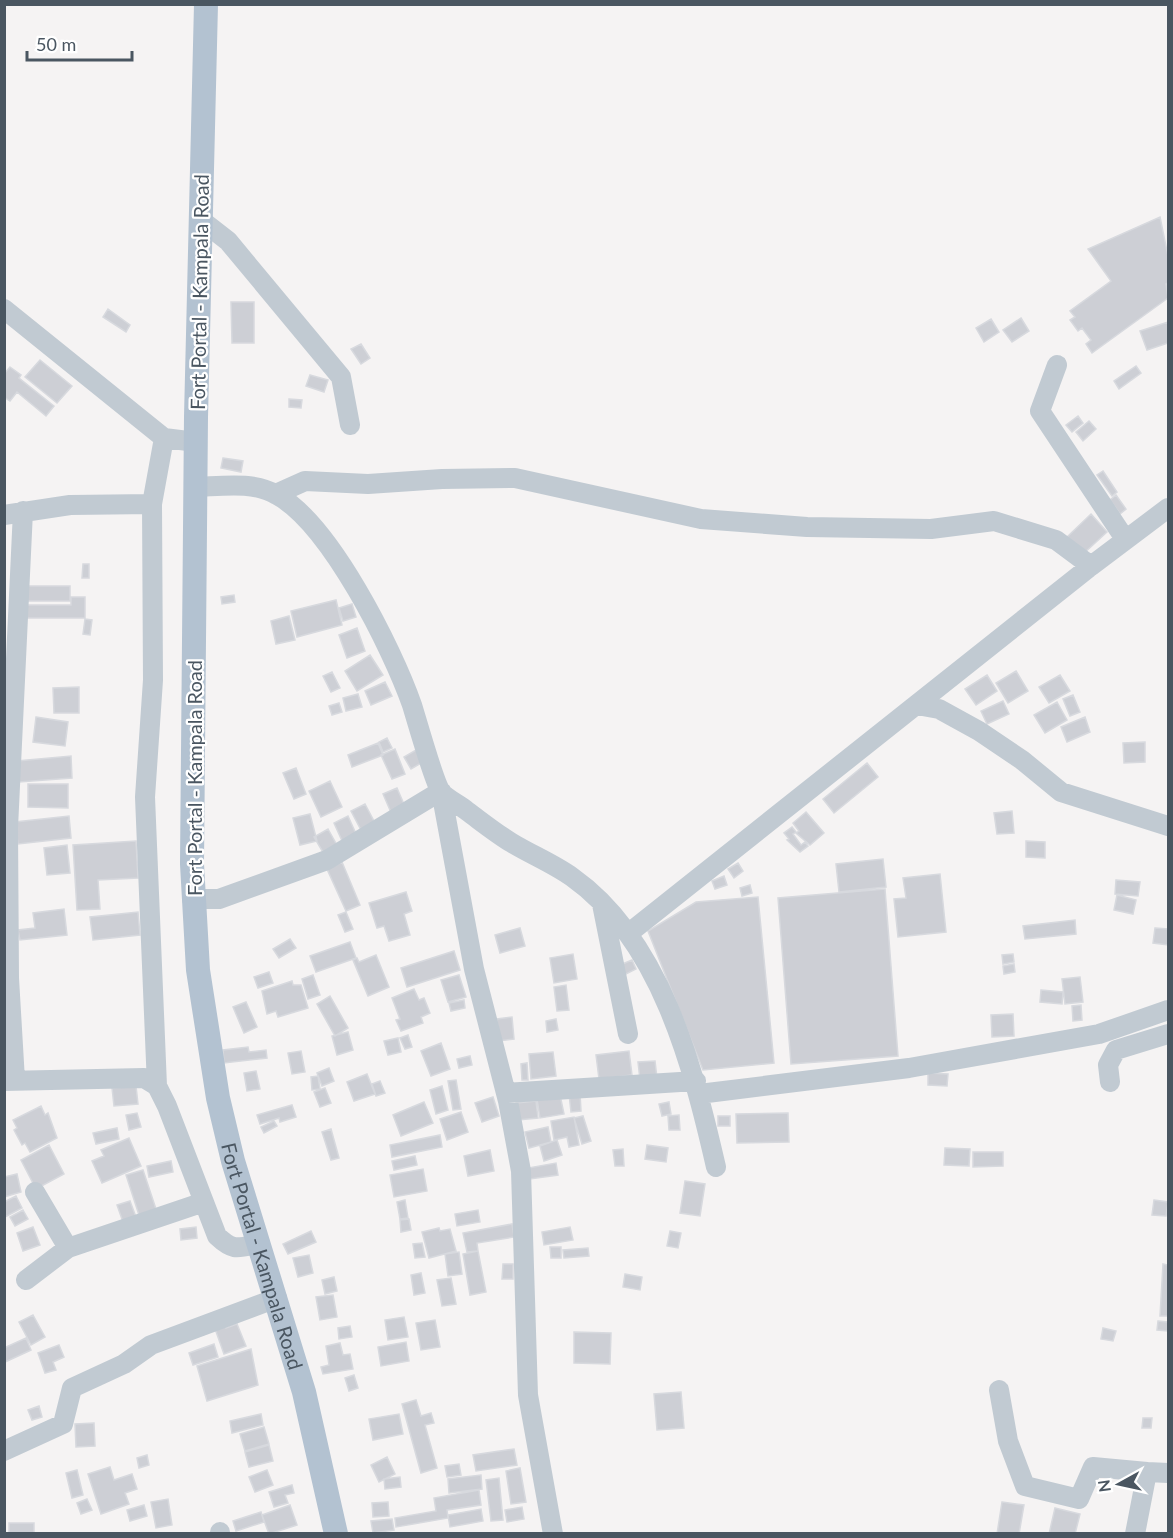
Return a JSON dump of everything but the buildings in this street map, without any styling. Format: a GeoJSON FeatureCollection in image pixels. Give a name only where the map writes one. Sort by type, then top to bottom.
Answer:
{"type":"FeatureCollection","features":[{"type":"Feature","properties":{"kind":"main road","name":"Fort Portal - Kampala Road"},"geometry":{"type":"LineString","coordinates":[[206,4],[196,417],[192,899],[198,970],[218,1098],[233,1161],[277,1298],[325,1474],[336,1533]]}},
{"type":"Feature","properties":{"kind":"street"},"geometry":{"type":"LineString","coordinates":[[201,220],[228,241],[341,377],[350,425]]}},
{"type":"Feature","properties":{"kind":"street"},"geometry":{"type":"LineString","coordinates":[[4,309],[164,438],[196,442]]}},
{"type":"Feature","properties":{"kind":"street"},"geometry":{"type":"LineString","coordinates":[[1057,365],[1040,411],[1125,539]]}},
{"type":"Feature","properties":{"kind":"street"},"geometry":{"type":"LineString","coordinates":[[164,438],[152,504],[153,681],[145,797],[157,1086],[217,1236],[229,1247],[237,1248],[260,1243]]}},
{"type":"Feature","properties":{"kind":"street"},"geometry":{"type":"LineString","coordinates":[[276,494],[305,481],[368,484],[442,479],[515,478],[701,519],[807,527],[920,529],[994,521],[1056,540],[1091,566]]}},
{"type":"Feature","properties":{"kind":"street"},"geometry":{"type":"LineString","coordinates":[[196,487],[248,485],[276,494],[296,507],[327,541],[377,628],[406,689],[441,791],[474,969],[506,1093],[521,1171],[528,1395],[553,1533]]}},
{"type":"Feature","properties":{"kind":"street"},"geometry":{"type":"LineString","coordinates":[[152,504],[70,505],[14,513],[8,828],[9,978],[10,1081],[144,1078],[157,1086]]}},
{"type":"Feature","properties":{"kind":"street"},"geometry":{"type":"LineString","coordinates":[[629,933],[1125,539],[1168,508]]}},
{"type":"Feature","properties":{"kind":"street"},"geometry":{"type":"LineString","coordinates":[[917,705],[939,709],[980,731],[1022,760],[1061,792],[1168,826]]}},
{"type":"Feature","properties":{"kind":"street"},"geometry":{"type":"LineString","coordinates":[[192,899],[219,899],[327,860],[441,791]]}},
{"type":"Feature","properties":{"kind":"street"},"geometry":{"type":"LineString","coordinates":[[441,791],[511,843],[572,877],[601,902],[629,933],[672,1014],[697,1088],[716,1167]]}},
{"type":"Feature","properties":{"kind":"street"},"geometry":{"type":"LineString","coordinates":[[601,902],[628,1034]]}},
{"type":"Feature","properties":{"kind":"street"},"geometry":{"type":"LineString","coordinates":[[506,1093],[697,1088],[920,1066],[1099,1034],[1168,1010]]}},
{"type":"Feature","properties":{"kind":"street"},"geometry":{"type":"LineString","coordinates":[[1110,1082],[1108,1065],[1116,1050],[1168,1034]]}},
{"type":"Feature","properties":{"kind":"street"},"geometry":{"type":"LineString","coordinates":[[35,1192],[68,1248]]}},
{"type":"Feature","properties":{"kind":"street"},"geometry":{"type":"LineString","coordinates":[[26,1280],[68,1248],[204,1202]]}},
{"type":"Feature","properties":{"kind":"street"},"geometry":{"type":"LineString","coordinates":[[4,1451],[63,1424],[72,1388],[124,1364],[151,1345],[277,1298]]}},
{"type":"Feature","properties":{"kind":"street"},"geometry":{"type":"LineString","coordinates":[[999,1390],[1008,1441],[1025,1486],[1079,1499],[1093,1467],[1168,1473]]}},
{"type":"Feature","properties":{"kind":"street"},"geometry":{"type":"LineString","coordinates":[[1135,1533],[1147,1472]]}}]}
